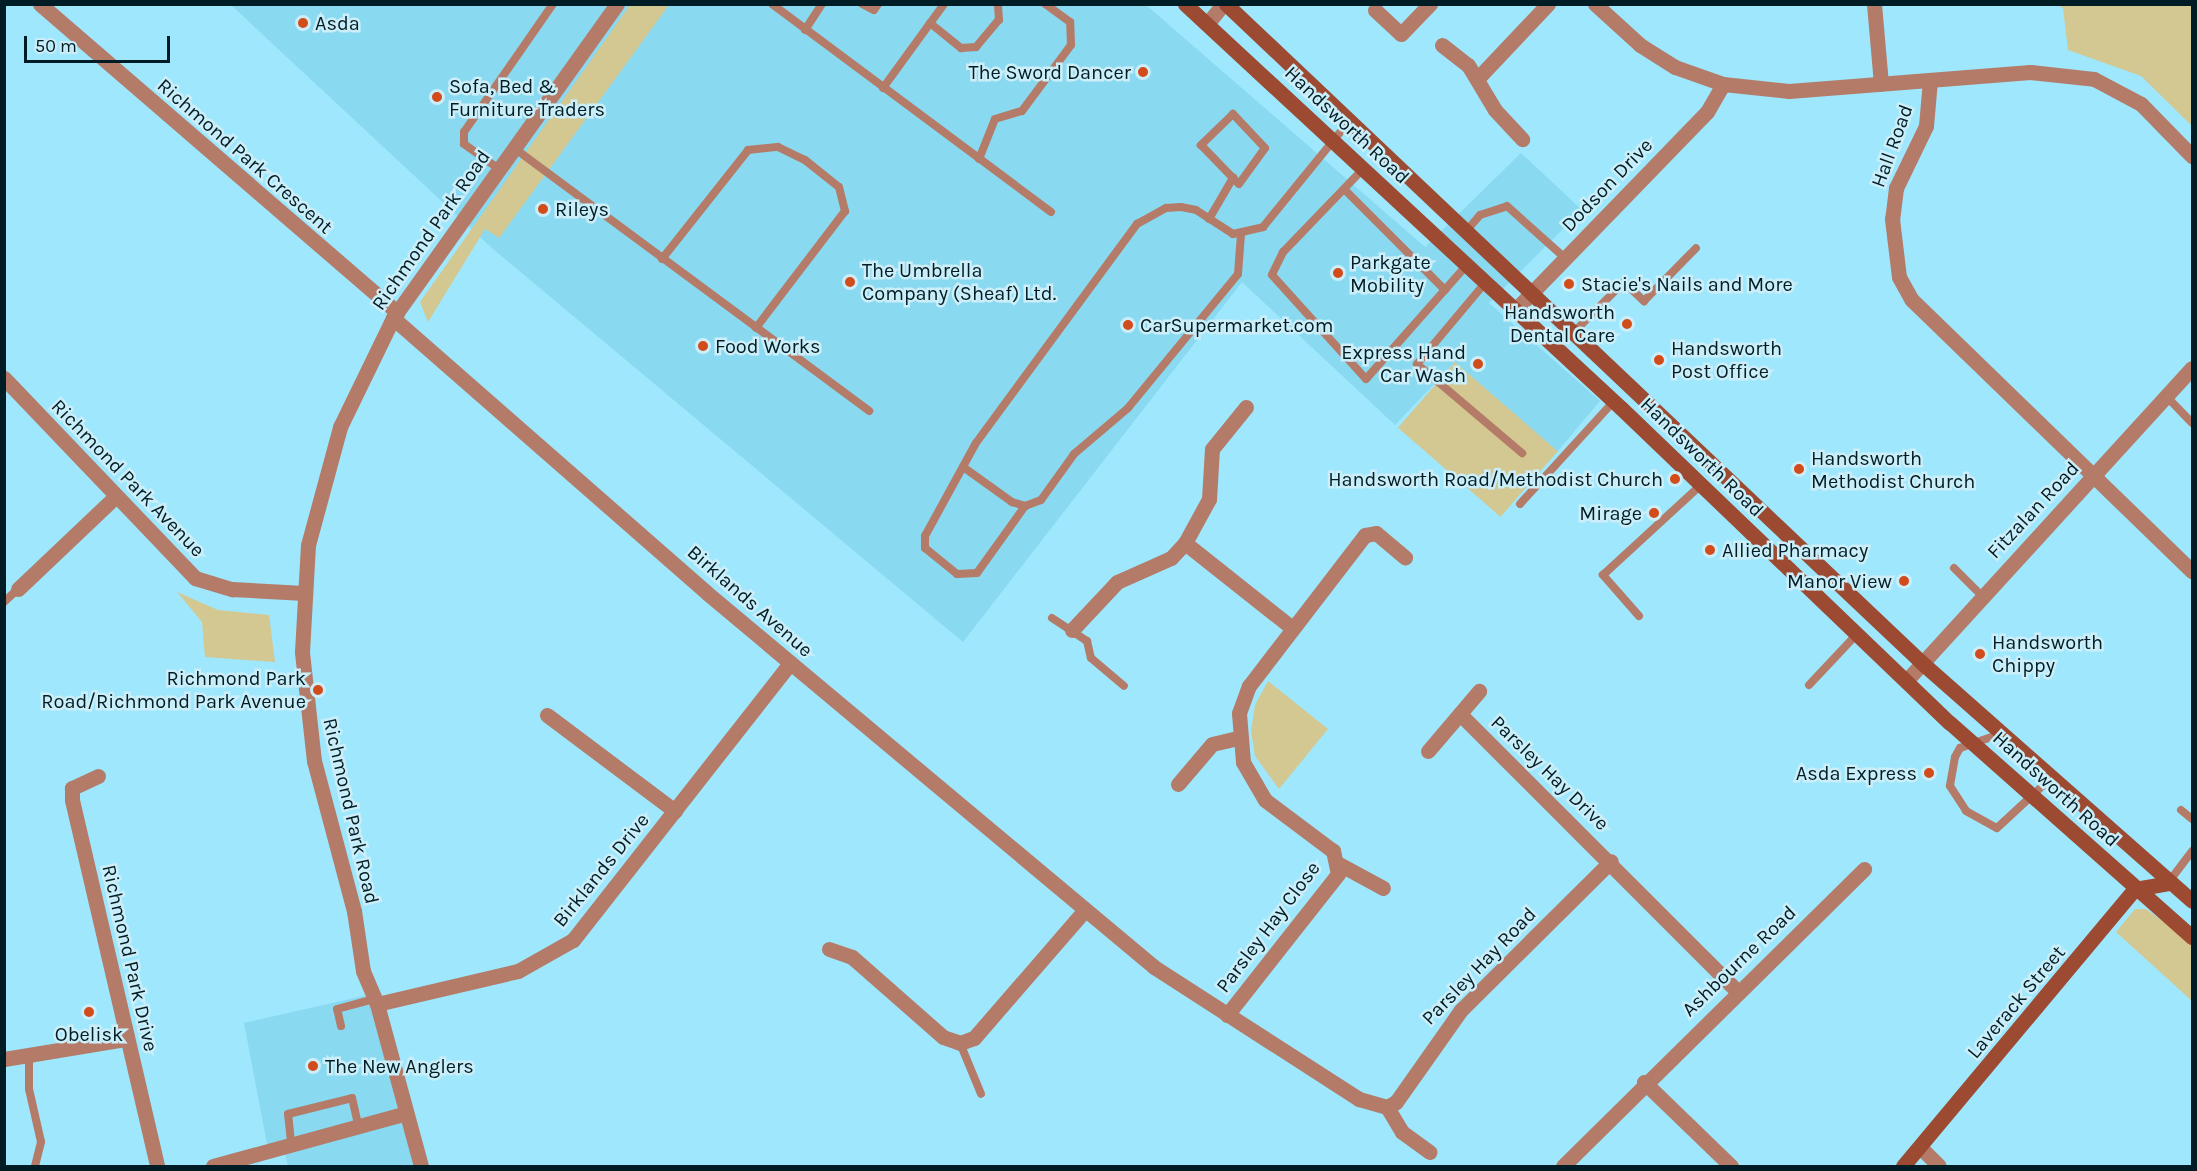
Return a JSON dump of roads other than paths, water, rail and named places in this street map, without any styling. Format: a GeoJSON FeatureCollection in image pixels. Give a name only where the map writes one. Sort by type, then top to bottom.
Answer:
{"type":"FeatureCollection","features":[{"type":"Feature","properties":{"kind":"main road","name":"Handsworth Road"},"geometry":{"type":"LineString","coordinates":[[1185,4],[1614,401],[1972,743],[2135,889],[2193,937]]}},
{"type":"Feature","properties":{"kind":"main road","name":"Handsworth Road"},"geometry":{"type":"LineString","coordinates":[[1224,4],[1351,119],[1921,662],[2168,883],[2193,901]]}},
{"type":"Feature","properties":{"kind":"main road"},"geometry":{"type":"LineString","coordinates":[[1598,387],[1613,369]]}},
{"type":"Feature","properties":{"kind":"main road"},"geometry":{"type":"LineString","coordinates":[[2135,889],[2168,883]]}},
{"type":"Feature","properties":{"kind":"main road","name":"Laverack Street"},"geometry":{"type":"LineString","coordinates":[[1904,1167],[2135,889]]}},
{"type":"Feature","properties":{"kind":"street","name":"Richmond Park Crescent"},"geometry":{"type":"LineString","coordinates":[[40,4],[395,315]]}},
{"type":"Feature","properties":{"kind":"street","name":"Richmond Park Road"},"geometry":{"type":"LineString","coordinates":[[421,1167],[403,1114],[376,1001],[363,971],[354,911],[307,719],[304,593],[308,544],[340,427],[395,315],[617,4]]}},
{"type":"Feature","properties":{"kind":"street"},"geometry":{"type":"LineString","coordinates":[[1207,24],[1224,4]]}},
{"type":"Feature","properties":{"kind":"street"},"geometry":{"type":"LineString","coordinates":[[1375,9],[1401,34],[1430,4]]}},
{"type":"Feature","properties":{"kind":"street"},"geometry":{"type":"LineString","coordinates":[[1478,78],[1548,4]]}},
{"type":"Feature","properties":{"kind":"street","name":"Hall Road"},"geometry":{"type":"LineString","coordinates":[[1595,4],[1649,50],[1723,84],[1789,91],[1930,80],[1926,126],[1896,188],[1892,219],[1899,277],[1929,320],[2193,571]]}},
{"type":"Feature","properties":{"kind":"street"},"geometry":{"type":"LineString","coordinates":[[1874,4],[1881,84]]}},
{"type":"Feature","properties":{"kind":"street"},"geometry":{"type":"LineString","coordinates":[[1442,45],[1478,78],[1495,110],[1522,139]]}},
{"type":"Feature","properties":{"kind":"street"},"geometry":{"type":"LineString","coordinates":[[1930,80],[2030,72],[2094,79],[2141,104],[2193,156]]}},
{"type":"Feature","properties":{"kind":"street","name":"Dodson Drive"},"geometry":{"type":"LineString","coordinates":[[1515,310],[1707,112],[1723,84]]}},
{"type":"Feature","properties":{"kind":"street","name":"Birklands Avenue"},"geometry":{"type":"LineString","coordinates":[[395,315],[790,663],[1154,967],[1227,1015]]}},
{"type":"Feature","properties":{"kind":"street","name":"Fitzalan Road"},"geometry":{"type":"LineString","coordinates":[[1906,681],[2193,368]]}},
{"type":"Feature","properties":{"kind":"street","name":"Richmond Park Avenue"},"geometry":{"type":"LineString","coordinates":[[4,378],[114,498],[195,578],[232,589],[304,593]]}},
{"type":"Feature","properties":{"kind":"street"},"geometry":{"type":"LineString","coordinates":[[1072,630],[1109,587],[1171,558],[1185,543],[1209,499],[1212,449],[1246,407]]}},
{"type":"Feature","properties":{"kind":"street"},"geometry":{"type":"LineString","coordinates":[[18,589],[114,498]]}},
{"type":"Feature","properties":{"kind":"street"},"geometry":{"type":"LineString","coordinates":[[1178,784],[1212,744],[1238,738],[1249,686],[1291,627],[1365,535],[1376,533],[1405,556]]}},
{"type":"Feature","properties":{"kind":"street"},"geometry":{"type":"LineString","coordinates":[[1185,543],[1291,627]]}},
{"type":"Feature","properties":{"kind":"street","name":"Birklands Drive"},"geometry":{"type":"LineString","coordinates":[[376,1001],[477,983],[552,955],[592,919],[790,663]]}},
{"type":"Feature","properties":{"kind":"street","name":"Parsley Hay Drive"},"geometry":{"type":"LineString","coordinates":[[1428,751],[1479,691]]}},
{"type":"Feature","properties":{"kind":"street","name":"Parsley Hay Drive"},"geometry":{"type":"LineString","coordinates":[[1460,714],[1611,861],[1738,992]]}},
{"type":"Feature","properties":{"kind":"street"},"geometry":{"type":"LineString","coordinates":[[547,715],[675,811]]}},
{"type":"Feature","properties":{"kind":"street","name":"Parsley Hay Close"},"geometry":{"type":"LineString","coordinates":[[1227,1015],[1338,874],[1339,864],[1333,851],[1264,800],[1243,762],[1238,738]]}},
{"type":"Feature","properties":{"kind":"street","name":"Richmond Park Drive"},"geometry":{"type":"LineString","coordinates":[[98,776],[72,788],[72,800],[157,1167]]}},
{"type":"Feature","properties":{"kind":"street","name":"Parsley Hay Road"},"geometry":{"type":"LineString","coordinates":[[1387,1107],[1461,1010],[1611,861]]}},
{"type":"Feature","properties":{"kind":"street","name":"Parsley Hay Close"},"geometry":{"type":"LineString","coordinates":[[1339,864],[1383,888]]}},
{"type":"Feature","properties":{"kind":"street","name":"Ashbourne Road"},"geometry":{"type":"LineString","coordinates":[[1563,1167],[1644,1082],[1864,869]]}},
{"type":"Feature","properties":{"kind":"street"},"geometry":{"type":"LineString","coordinates":[[829,949],[852,957],[943,1037],[960,1043],[974,1038],[1085,910]]}},
{"type":"Feature","properties":{"kind":"street"},"geometry":{"type":"LineString","coordinates":[[1227,1015],[1359,1099],[1387,1107],[1402,1132],[1430,1152]]}},
{"type":"Feature","properties":{"kind":"street"},"geometry":{"type":"LineString","coordinates":[[4,1059],[29,1058],[126,1039]]}},
{"type":"Feature","properties":{"kind":"street"},"geometry":{"type":"LineString","coordinates":[[1644,1082],[1731,1167]]}},
{"type":"Feature","properties":{"kind":"street"},"geometry":{"type":"LineString","coordinates":[[213,1167],[291,1142],[403,1114]]}},
{"type":"Feature","properties":{"kind":"street"},"geometry":{"type":"LineString","coordinates":[[1921,1148],[1939,1167]]}},
{"type":"Feature","properties":{"kind":"lane"},"geometry":{"type":"LineString","coordinates":[[499,169],[464,144],[464,132],[553,4]]}},
{"type":"Feature","properties":{"kind":"lane"},"geometry":{"type":"LineString","coordinates":[[772,4],[1051,212]]}},
{"type":"Feature","properties":{"kind":"lane"},"geometry":{"type":"LineString","coordinates":[[805,30],[822,4]]}},
{"type":"Feature","properties":{"kind":"lane"},"geometry":{"type":"LineString","coordinates":[[862,4],[874,10],[878,4]]}},
{"type":"Feature","properties":{"kind":"lane"},"geometry":{"type":"LineString","coordinates":[[883,88],[944,4]]}},
{"type":"Feature","properties":{"kind":"lane"},"geometry":{"type":"LineString","coordinates":[[930,23],[961,48],[976,47],[999,20],[998,4]]}},
{"type":"Feature","properties":{"kind":"lane"},"geometry":{"type":"LineString","coordinates":[[979,159],[995,119],[1022,111],[1071,45],[1070,22],[1045,4]]}},
{"type":"Feature","properties":{"kind":"lane"},"geometry":{"type":"LineString","coordinates":[[1233,114],[1265,148],[1239,184],[1233,178],[1201,145],[1233,114]]}},
{"type":"Feature","properties":{"kind":"lane"},"geometry":{"type":"LineString","coordinates":[[1241,234],[1238,274],[1128,408],[1074,454],[1041,500],[1025,506],[977,573],[957,574],[932,558],[925,536],[966,469],[994,416],[1137,224],[1181,207],[1241,234],[1263,227],[1351,119]]}},
{"type":"Feature","properties":{"kind":"lane"},"geometry":{"type":"LineString","coordinates":[[662,259],[748,150],[778,147],[806,160],[839,187],[845,211],[756,328]]}},
{"type":"Feature","properties":{"kind":"lane"},"geometry":{"type":"LineString","coordinates":[[514,148],[869,411]]}},
{"type":"Feature","properties":{"kind":"lane"},"geometry":{"type":"LineString","coordinates":[[1363,169],[1283,252],[1272,276],[1366,379],[1467,266]]}},
{"type":"Feature","properties":{"kind":"lane"},"geometry":{"type":"LineString","coordinates":[[1209,219],[1233,178]]}},
{"type":"Feature","properties":{"kind":"lane"},"geometry":{"type":"LineString","coordinates":[[1344,189],[1445,290]]}},
{"type":"Feature","properties":{"kind":"lane"},"geometry":{"type":"LineString","coordinates":[[1467,230],[1480,215],[1507,206],[1565,258]]}},
{"type":"Feature","properties":{"kind":"lane"},"geometry":{"type":"LineString","coordinates":[[1574,333],[1624,282],[1644,301],[1696,248]]}},
{"type":"Feature","properties":{"kind":"lane"},"geometry":{"type":"LineString","coordinates":[[1485,283],[1416,364],[1522,453]]}},
{"type":"Feature","properties":{"kind":"lane"},"geometry":{"type":"LineString","coordinates":[[2167,397],[2193,423]]}},
{"type":"Feature","properties":{"kind":"lane"},"geometry":{"type":"LineString","coordinates":[[1520,504],[1614,401]]}},
{"type":"Feature","properties":{"kind":"lane"},"geometry":{"type":"LineString","coordinates":[[966,469],[1025,506]]}},
{"type":"Feature","properties":{"kind":"lane"},"geometry":{"type":"LineString","coordinates":[[1639,616],[1603,575],[1701,485]]}},
{"type":"Feature","properties":{"kind":"lane"},"geometry":{"type":"LineString","coordinates":[[1954,568],[1982,596]]}},
{"type":"Feature","properties":{"kind":"lane"},"geometry":{"type":"LineString","coordinates":[[4,602],[18,589]]}},
{"type":"Feature","properties":{"kind":"lane"},"geometry":{"type":"LineString","coordinates":[[1052,618],[1087,641],[1091,658],[1124,686]]}},
{"type":"Feature","properties":{"kind":"lane"},"geometry":{"type":"LineString","coordinates":[[1809,685],[1857,634]]}},
{"type":"Feature","properties":{"kind":"lane"},"geometry":{"type":"LineString","coordinates":[[2000,734],[1960,748],[1951,771],[1950,786],[1966,812],[1997,828],[2033,798],[2050,779]]}},
{"type":"Feature","properties":{"kind":"lane"},"geometry":{"type":"LineString","coordinates":[[2181,810],[2193,819]]}},
{"type":"Feature","properties":{"kind":"lane"},"geometry":{"type":"LineString","coordinates":[[2168,883],[2193,851]]}},
{"type":"Feature","properties":{"kind":"lane"},"geometry":{"type":"LineString","coordinates":[[340,1026],[337,1009],[376,1001]]}},
{"type":"Feature","properties":{"kind":"lane"},"geometry":{"type":"LineString","coordinates":[[960,1043],[981,1094]]}},
{"type":"Feature","properties":{"kind":"lane"},"geometry":{"type":"LineString","coordinates":[[29,1058],[29,1089],[41,1142],[35,1167]]}},
{"type":"Feature","properties":{"kind":"lane"},"geometry":{"type":"LineString","coordinates":[[291,1142],[288,1114],[352,1098],[358,1125]]}},
{"type":"Feature","properties":{"kind":"place","name":"Asda"},"geometry":{"type":"Point","coordinates":[303,23]}},
{"type":"Feature","properties":{"kind":"place","name":"The Sword Dancer"},"geometry":{"type":"Point","coordinates":[1143,72]}},
{"type":"Feature","properties":{"kind":"place","name":"Sofa, Bed & Furniture Traders"},"geometry":{"type":"Point","coordinates":[437,97]}},
{"type":"Feature","properties":{"kind":"place","name":"Rileys"},"geometry":{"type":"Point","coordinates":[543,209]}},
{"type":"Feature","properties":{"kind":"place","name":"Parkgate Mobility"},"geometry":{"type":"Point","coordinates":[1338,273]}},
{"type":"Feature","properties":{"kind":"place","name":"The Umbrella Company (Sheaf) Ltd."},"geometry":{"type":"Point","coordinates":[850,282]}},
{"type":"Feature","properties":{"kind":"place","name":"Stacie's Nails and More"},"geometry":{"type":"Point","coordinates":[1569,284]}},
{"type":"Feature","properties":{"kind":"place","name":"Handsworth Dental Care"},"geometry":{"type":"Point","coordinates":[1627,324]}},
{"type":"Feature","properties":{"kind":"place","name":"CarSupermarket.com"},"geometry":{"type":"Point","coordinates":[1128,325]}},
{"type":"Feature","properties":{"kind":"place","name":"Food Works"},"geometry":{"type":"Point","coordinates":[703,346]}},
{"type":"Feature","properties":{"kind":"place","name":"Handsworth Post Office"},"geometry":{"type":"Point","coordinates":[1659,360]}},
{"type":"Feature","properties":{"kind":"place","name":"Express Hand Car Wash"},"geometry":{"type":"Point","coordinates":[1478,364]}},
{"type":"Feature","properties":{"kind":"place","name":"Handsworth Methodist Church"},"geometry":{"type":"Point","coordinates":[1799,469]}},
{"type":"Feature","properties":{"kind":"place","name":"Handsworth Road/Methodist Church"},"geometry":{"type":"Point","coordinates":[1675,479]}},
{"type":"Feature","properties":{"kind":"place","name":"Mirage"},"geometry":{"type":"Point","coordinates":[1654,513]}},
{"type":"Feature","properties":{"kind":"place","name":"Allied Pharmacy"},"geometry":{"type":"Point","coordinates":[1710,550]}},
{"type":"Feature","properties":{"kind":"place","name":"Manor View"},"geometry":{"type":"Point","coordinates":[1904,581]}},
{"type":"Feature","properties":{"kind":"place","name":"Handsworth Chippy"},"geometry":{"type":"Point","coordinates":[1980,654]}},
{"type":"Feature","properties":{"kind":"place","name":"Richmond Park Road/Richmond Park Avenue"},"geometry":{"type":"Point","coordinates":[318,690]}},
{"type":"Feature","properties":{"kind":"place","name":"Asda Express"},"geometry":{"type":"Point","coordinates":[1929,773]}},
{"type":"Feature","properties":{"kind":"place","name":"Obelisk"},"geometry":{"type":"Point","coordinates":[89,1012]}},
{"type":"Feature","properties":{"kind":"place","name":"The New Anglers"},"geometry":{"type":"Point","coordinates":[313,1066]}}]}
